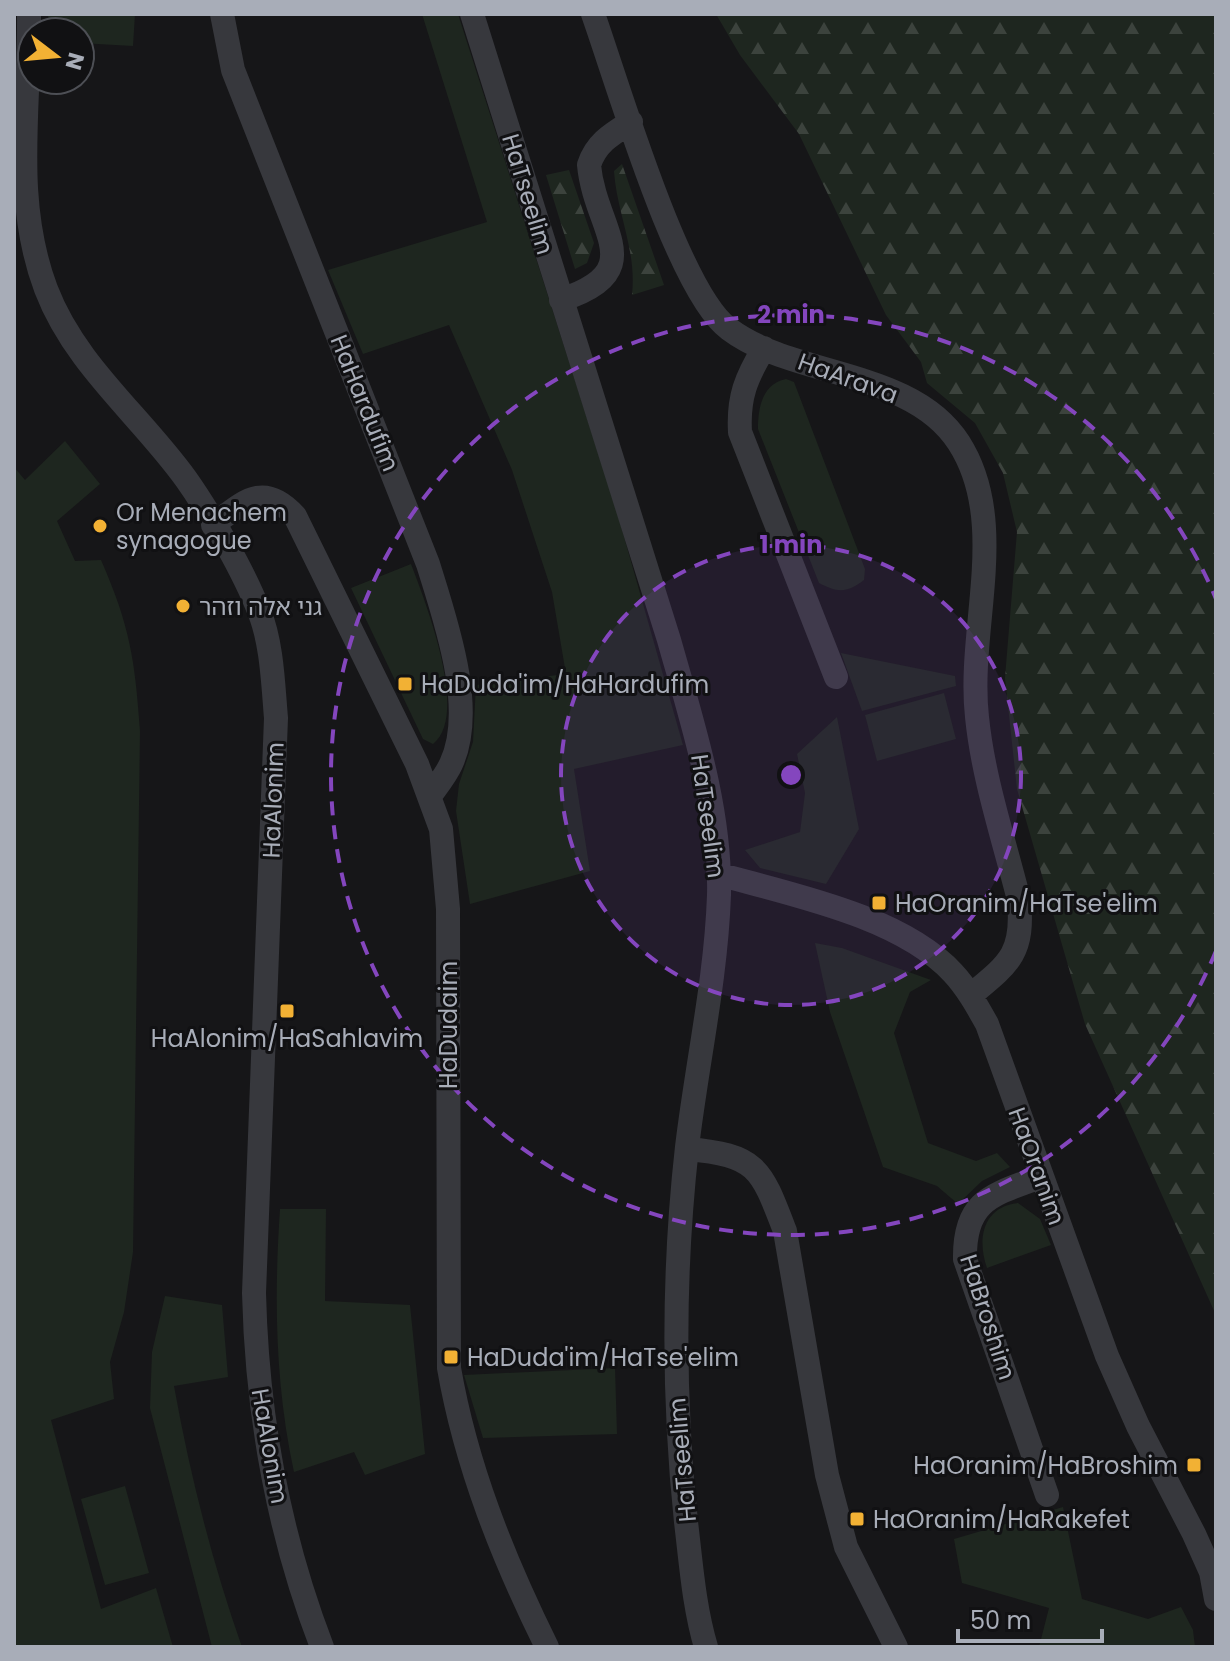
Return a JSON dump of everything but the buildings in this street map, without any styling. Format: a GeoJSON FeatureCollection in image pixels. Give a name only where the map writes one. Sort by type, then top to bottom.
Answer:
{"type":"FeatureCollection","features":[{"type":"Feature","properties":{"kind":"street","name":"HaAlonim"},"geometry":{"type":"LineString","coordinates":[[29,14],[23,155],[25,204],[32,246],[47,290],[63,326],[124,409],[186,479],[260,612],[270,660],[276,718],[255,1280],[256,1355],[261,1418],[290,1555],[322,1647]]}},
{"type":"Feature","properties":{"kind":"street","name":"HaHardufim"},"geometry":{"type":"LineString","coordinates":[[222,14],[233,70],[428,564],[450,635],[460,705],[459,735],[451,764],[430,796]]}},
{"type":"Feature","properties":{"kind":"street","name":"HaTseelim"},"geometry":{"type":"LineString","coordinates":[[472,14],[629,508],[693,727],[707,790],[718,874],[713,973],[687,1149],[677,1273],[678,1435],[692,1575],[706,1647]]}},
{"type":"Feature","properties":{"kind":"street","name":"HaArava"},"geometry":{"type":"LineString","coordinates":[[593,14],[661,207],[706,302],[727,328],[764,348],[870,383],[905,398],[939,420],[958,440],[973,469],[984,508],[975,663],[977,716],[1019,900],[1022,930],[1007,966],[971,995]]}},
{"type":"Feature","properties":{"kind":"street"},"geometry":{"type":"LineString","coordinates":[[561,300],[601,284],[613,268],[613,252],[589,165],[593,151],[607,137],[631,122]]}},
{"type":"Feature","properties":{"kind":"street"},"geometry":{"type":"LineString","coordinates":[[764,348],[745,380],[739,401],[740,432],[836,677]]}},
{"type":"Feature","properties":{"kind":"street","name":"HaDudaim"},"geometry":{"type":"LineString","coordinates":[[213,525],[248,499],[264,497],[280,500],[295,516],[430,796],[441,829],[447,879],[449,1368],[460,1430],[490,1519],[547,1647]]}},
{"type":"Feature","properties":{"kind":"street","name":"HaOranim"},"geometry":{"type":"LineString","coordinates":[[718,874],[848,911],[918,946],[952,971],[971,995],[987,1024],[1107,1356],[1138,1426],[1194,1534],[1211,1572],[1216,1599]]}},
{"type":"Feature","properties":{"kind":"street"},"geometry":{"type":"LineString","coordinates":[[687,1149],[740,1158],[760,1172],[771,1193],[785,1231],[827,1475],[846,1547],[896,1647]]}},
{"type":"Feature","properties":{"kind":"street","name":"HaBroshim"},"geometry":{"type":"LineString","coordinates":[[1040,1177],[990,1196],[973,1215],[964,1232],[965,1259],[1047,1495]]}},
{"type":"Feature","properties":{"kind":"green space"},"geometry":{"type":"Polygon","coordinates":[[[135,14],[133,46],[96,44],[96,16],[48,16],[135,14]]]}},
{"type":"Feature","properties":{"kind":"green space"},"geometry":{"type":"Polygon","coordinates":[[[422,14],[458,14],[617,512],[683,745],[574,769],[590,871],[470,904],[456,811],[459,784],[473,742],[476,685],[566,674],[552,592],[512,470],[449,325],[363,354],[328,270],[487,222],[422,14]]]}},
{"type":"Feature","properties":{"kind":"green space"},"geometry":{"type":"Polygon","coordinates":[[[716,14],[1216,14],[1216,1315],[1085,1024],[1017,789],[1005,678],[1017,532],[1003,473],[975,423],[927,383],[921,362],[886,315],[799,134],[740,55],[716,14]]]}},
{"type":"Feature","properties":{"kind":"green space"},"geometry":{"type":"Polygon","coordinates":[[[622,164],[664,285],[632,295],[632,263],[614,171],[622,164]]]}},
{"type":"Feature","properties":{"kind":"green space"},"geometry":{"type":"Polygon","coordinates":[[[569,170],[594,243],[587,263],[575,269],[546,175],[569,170]]]}},
{"type":"Feature","properties":{"kind":"green space"},"geometry":{"type":"Polygon","coordinates":[[[786,379],[794,382],[865,569],[864,580],[847,589],[832,589],[819,583],[758,429],[763,398],[772,386],[786,379]]]}},
{"type":"Feature","properties":{"kind":"green space"},"geometry":{"type":"Polygon","coordinates":[[[65,441],[100,484],[57,521],[75,561],[101,560],[125,624],[138,706],[133,1252],[124,1312],[110,1362],[114,1399],[51,1420],[101,1609],[156,1588],[173,1647],[14,1647],[14,467],[25,480],[65,441]]]}},
{"type":"Feature","properties":{"kind":"green space"},"geometry":{"type":"Polygon","coordinates":[[[411,564],[434,630],[446,684],[447,709],[443,729],[433,744],[423,739],[351,588],[411,564]]]}},
{"type":"Feature","properties":{"kind":"green space"},"geometry":{"type":"Polygon","coordinates":[[[841,653],[955,676],[956,686],[862,711],[841,653]]]}},
{"type":"Feature","properties":{"kind":"green space"},"geometry":{"type":"Polygon","coordinates":[[[944,693],[956,739],[877,761],[865,715],[944,693]]]}},
{"type":"Feature","properties":{"kind":"green space"},"geometry":{"type":"Polygon","coordinates":[[[837,717],[859,829],[826,884],[760,868],[745,850],[800,832],[805,793],[797,754],[837,717]]]}},
{"type":"Feature","properties":{"kind":"green space"},"geometry":{"type":"Polygon","coordinates":[[[815,943],[842,948],[931,980],[910,992],[894,1033],[928,1143],[976,1161],[997,1153],[1010,1167],[982,1181],[958,1204],[937,1186],[883,1167],[830,1012],[815,943]]]}},
{"type":"Feature","properties":{"kind":"green space"},"geometry":{"type":"Polygon","coordinates":[[[1018,1203],[1040,1219],[1051,1245],[987,1268],[983,1247],[985,1226],[997,1211],[1018,1203]]]}},
{"type":"Feature","properties":{"kind":"green space"},"geometry":{"type":"Polygon","coordinates":[[[280,1209],[326,1209],[325,1301],[410,1305],[425,1454],[365,1475],[354,1452],[294,1472],[283,1406],[278,1341],[280,1209]]]}},
{"type":"Feature","properties":{"kind":"green space"},"geometry":{"type":"Polygon","coordinates":[[[165,1296],[222,1305],[228,1377],[174,1386],[203,1518],[242,1647],[212,1647],[150,1408],[152,1352],[165,1296]]]}},
{"type":"Feature","properties":{"kind":"green space"},"geometry":{"type":"Polygon","coordinates":[[[615,1368],[617,1434],[483,1438],[464,1375],[615,1368]]]}},
{"type":"Feature","properties":{"kind":"green space"},"geometry":{"type":"Polygon","coordinates":[[[125,1486],[149,1573],[105,1585],[81,1499],[125,1486]]]}},
{"type":"Feature","properties":{"kind":"green space"},"geometry":{"type":"Polygon","coordinates":[[[1063,1507],[1082,1599],[1148,1619],[1181,1607],[1193,1630],[1195,1647],[1039,1647],[1049,1608],[962,1583],[954,1539],[1063,1507]]]}},
{"type":"Feature","properties":{"kind":"place","name":"Or Menachem synagogue"},"geometry":{"type":"Point","coordinates":[100,526]}},
{"type":"Feature","properties":{"kind":"place","name":"גני אלה וזהר"},"geometry":{"type":"Point","coordinates":[183,606]}},
{"type":"Feature","properties":{"kind":"place","name":"HaDuda'im/HaHardufim"},"geometry":{"type":"Point","coordinates":[405,684]}},
{"type":"Feature","properties":{"kind":"place","name":"HaOranim/HaTse'elim"},"geometry":{"type":"Point","coordinates":[879,903]}},
{"type":"Feature","properties":{"kind":"place","name":"HaAlonim/HaSahlavim"},"geometry":{"type":"Point","coordinates":[287,1011]}},
{"type":"Feature","properties":{"kind":"place","name":"HaDuda'im/HaTse'elim"},"geometry":{"type":"Point","coordinates":[451,1357]}},
{"type":"Feature","properties":{"kind":"place","name":"HaOranim/HaBroshim"},"geometry":{"type":"Point","coordinates":[1194,1465]}},
{"type":"Feature","properties":{"kind":"place","name":"HaOranim/HaRakefet"},"geometry":{"type":"Point","coordinates":[857,1519]}}]}
